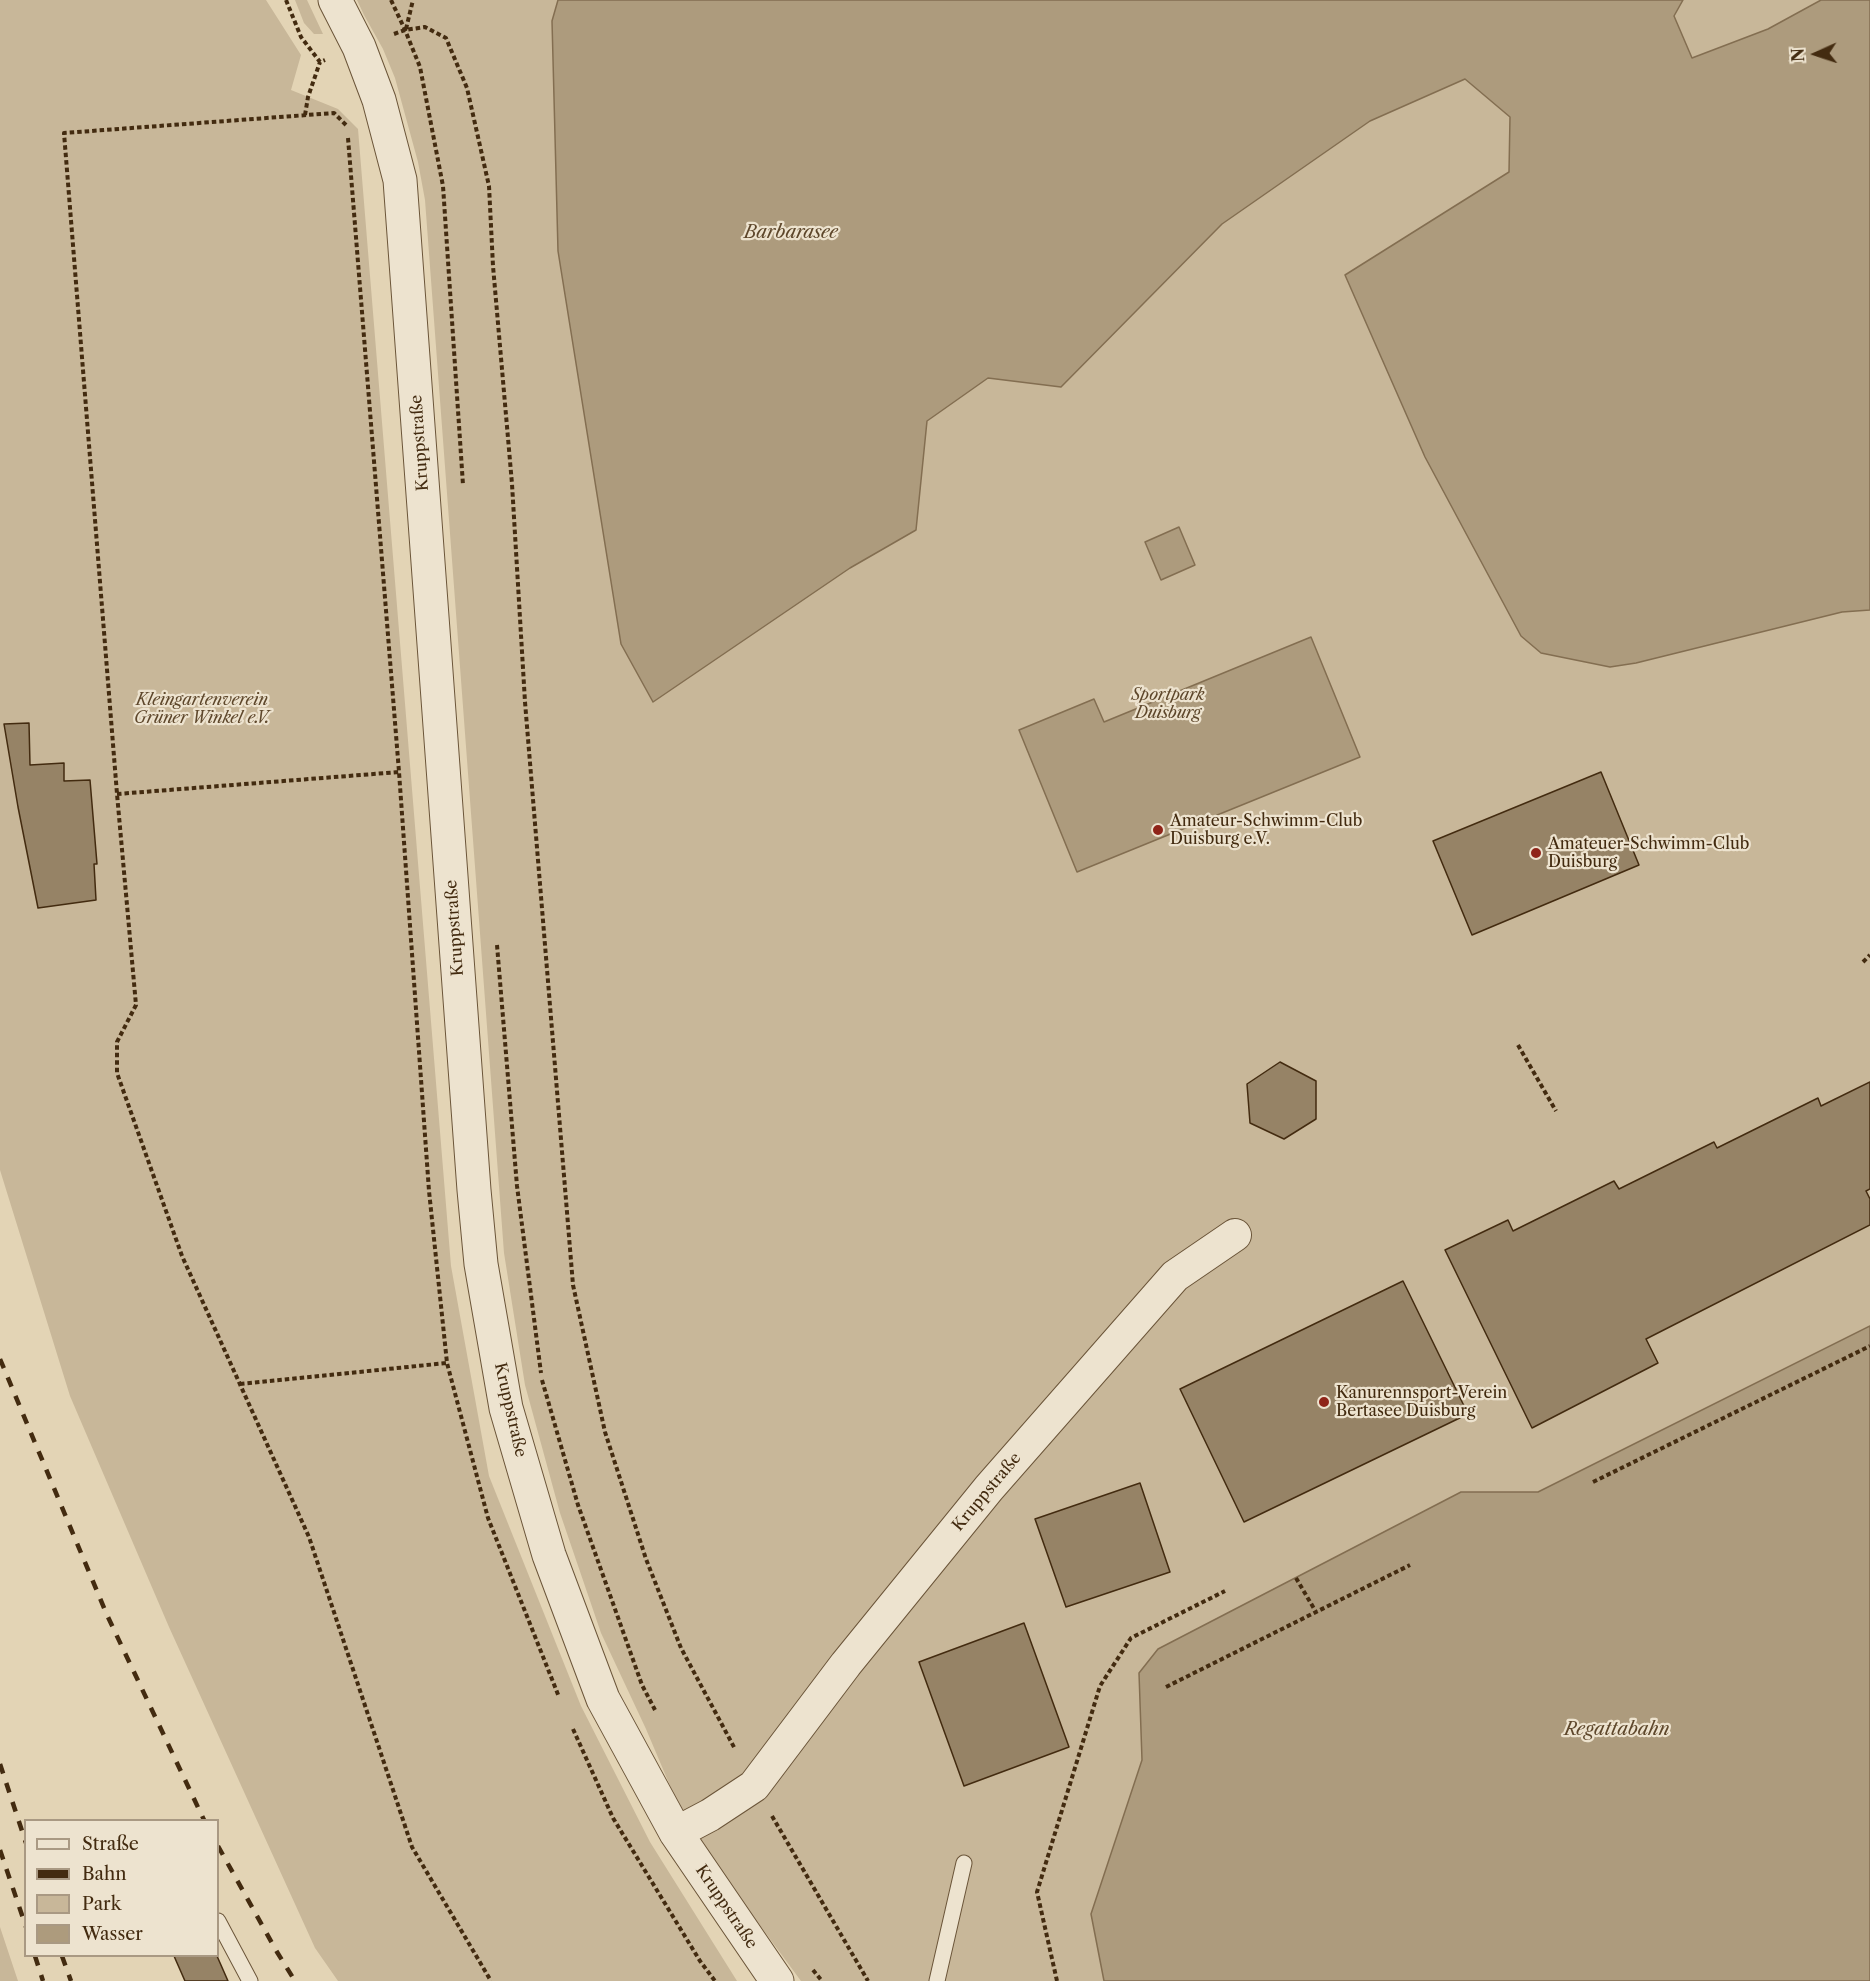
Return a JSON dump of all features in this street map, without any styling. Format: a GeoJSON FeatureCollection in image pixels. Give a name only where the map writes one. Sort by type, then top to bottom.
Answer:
{"type":"FeatureCollection","features":[{"type":"Feature","properties":{"kind":"street","name":"Kruppstraße"},"geometry":{"type":"LineString","coordinates":[[335,0],[359,47],[379,100],[400,180],[477,1222],[481,1264],[506,1408],[549,1555],[603,1699],[676,1833],[777,1981]]}},
{"type":"Feature","properties":{"kind":"street","name":"Kruppstraße"},"geometry":{"type":"LineString","coordinates":[[676,1833],[710,1815],[754,1786],[846,1664],[989,1488],[1175,1276],[1235,1235]]}},
{"type":"Feature","properties":{"kind":"lane"},"geometry":{"type":"LineString","coordinates":[[937,1981],[964,1863]]}},
{"type":"Feature","properties":{"kind":"lane"},"geometry":{"type":"LineString","coordinates":[[219,1923],[250,1981]]}},
{"type":"Feature","properties":{"kind":"path"},"geometry":{"type":"LineString","coordinates":[[391,0],[420,67],[443,186],[464,494]]}},
{"type":"Feature","properties":{"kind":"path"},"geometry":{"type":"LineString","coordinates":[[405,30],[413,0]]}},
{"type":"Feature","properties":{"kind":"path"},"geometry":{"type":"LineString","coordinates":[[405,30],[426,27],[446,38],[467,88],[489,186],[493,266],[512,484],[525,702],[573,1284],[605,1432],[646,1559],[681,1648],[754,1786],[868,1981]]}},
{"type":"Feature","properties":{"kind":"path"},"geometry":{"type":"LineString","coordinates":[[320,62],[308,97],[305,115],[64,133],[136,1005],[117,1042],[117,1073],[182,1256],[309,1537],[412,1847],[491,1981]]}},
{"type":"Feature","properties":{"kind":"path"},"geometry":{"type":"LineString","coordinates":[[117,794],[399,772]]}},
{"type":"Feature","properties":{"kind":"path"},"geometry":{"type":"LineString","coordinates":[[496,940],[520,1218],[542,1381],[578,1505],[642,1685],[657,1713]]}},
{"type":"Feature","properties":{"kind":"path"},"geometry":{"type":"LineString","coordinates":[[1870,956],[1863,962],[1870,961]]}},
{"type":"Feature","properties":{"kind":"path"},"geometry":{"type":"LineString","coordinates":[[1518,1045],[1556,1111]]}},
{"type":"Feature","properties":{"kind":"path"},"geometry":{"type":"LineString","coordinates":[[1593,1482],[1870,1346]]}},
{"type":"Feature","properties":{"kind":"path"},"geometry":{"type":"LineString","coordinates":[[240,1384],[447,1363]]}},
{"type":"Feature","properties":{"kind":"path"},"geometry":{"type":"LineString","coordinates":[[477,1480],[483,1478]]}},
{"type":"Feature","properties":{"kind":"path"},"geometry":{"type":"LineString","coordinates":[[1166,1687],[1410,1564]]}},
{"type":"Feature","properties":{"kind":"path"},"geometry":{"type":"LineString","coordinates":[[1296,1578],[1316,1612]]}},
{"type":"Feature","properties":{"kind":"path"},"geometry":{"type":"LineString","coordinates":[[1058,1981],[1037,1892],[1100,1686],[1131,1638],[1225,1591]]}},
{"type":"Feature","properties":{"kind":"green space","name":"Kleingartenverein Grüner Winkel e.V."},"geometry":{"type":"Polygon","coordinates":[[[0,0],[266,0],[301,55],[291,90],[338,109],[358,129],[451,1266],[489,1476],[581,1706],[650,1842],[737,1981],[338,1981],[315,1948],[169,1627],[70,1396],[0,1170],[0,0]]]}},
{"type":"Feature","properties":{"kind":"green space"},"geometry":{"type":"Polygon","coordinates":[[[295,0],[307,0],[323,34],[314,34],[304,23],[295,0]]]}},
{"type":"Feature","properties":{"kind":"green space","name":"Sportpark Duisburg"},"geometry":{"type":"Polygon","coordinates":[[[357,0],[1870,0],[1870,1981],[801,1981],[682,1814],[646,1729],[601,1633],[560,1513],[525,1385],[504,1253],[425,200],[418,162],[395,78],[383,49],[357,0]]]}},
{"type":"Feature","properties":{"kind":"green space"},"geometry":{"type":"Polygon","coordinates":[[[0,1927],[18,1981],[0,1981],[0,1927]]]}},
{"type":"Feature","properties":{"kind":"water","name":"Barbarasee"},"geometry":{"type":"Polygon","coordinates":[[[558,0],[1683,0],[1674,16],[1692,58],[1768,29],[1821,0],[1870,0],[1870,610],[1842,612],[1636,663],[1610,667],[1541,653],[1521,636],[1425,457],[1345,275],[1509,172],[1510,117],[1465,79],[1370,121],[1222,224],[1061,387],[988,378],[927,421],[916,530],[850,568],[653,702],[621,644],[558,251],[552,21],[558,0]]]}},
{"type":"Feature","properties":{"kind":"water"},"geometry":{"type":"Polygon","coordinates":[[[1179,527],[1195,565],[1161,580],[1145,542],[1179,527]]]}},
{"type":"Feature","properties":{"kind":"water"},"geometry":{"type":"Polygon","coordinates":[[[1311,637],[1360,757],[1077,872],[1019,730],[1094,699],[1104,722],[1311,637]]]}},
{"type":"Feature","properties":{"kind":"water","name":"Regattabahn"},"geometry":{"type":"Polygon","coordinates":[[[1870,1326],[1870,1981],[1104,1981],[1091,1914],[1142,1760],[1139,1673],[1158,1649],[1461,1492],[1538,1492],[1870,1326]]]}},
{"type":"Feature","properties":{"kind":"building"},"geometry":{"type":"Polygon","coordinates":[[[29,723],[30,765],[64,763],[64,781],[90,780],[97,864],[94,864],[96,900],[38,908],[4,724],[29,723]]]}},
{"type":"Feature","properties":{"kind":"building","name":"Amateuer-Schwimm-Club Duisburg"},"geometry":{"type":"Polygon","coordinates":[[[1601,772],[1639,865],[1472,935],[1433,841],[1601,772]]]}},
{"type":"Feature","properties":{"kind":"building"},"geometry":{"type":"Polygon","coordinates":[[[1280,1062],[1316,1081],[1316,1119],[1284,1139],[1250,1123],[1247,1084],[1280,1062]]]}},
{"type":"Feature","properties":{"kind":"building"},"geometry":{"type":"Polygon","coordinates":[[[1870,1082],[1870,1189],[1866,1191],[1870,1199],[1870,1225],[1646,1339],[1658,1363],[1532,1428],[1445,1250],[1508,1220],[1513,1231],[1614,1181],[1619,1189],[1714,1142],[1717,1148],[1818,1098],[1821,1106],[1870,1082]]]}},
{"type":"Feature","properties":{"kind":"building","name":"Kanurennsport-Verein Bertasee Duisburg"},"geometry":{"type":"Polygon","coordinates":[[[1403,1281],[1468,1414],[1244,1522],[1180,1389],[1403,1281]]]}},
{"type":"Feature","properties":{"kind":"building"},"geometry":{"type":"Polygon","coordinates":[[[1140,1483],[1170,1572],[1066,1607],[1035,1519],[1140,1483]]]}},
{"type":"Feature","properties":{"kind":"building"},"geometry":{"type":"Polygon","coordinates":[[[1024,1623],[1069,1747],[964,1786],[919,1662],[1024,1623]]]}},
{"type":"Feature","properties":{"kind":"building"},"geometry":{"type":"Polygon","coordinates":[[[174,1957],[217,1957],[228,1981],[185,1981],[174,1957]]]}},
{"type":"Feature","properties":{"kind":"railway"},"geometry":{"type":"LineString","coordinates":[[0,1359],[107,1615],[204,1819]]}},
{"type":"Feature","properties":{"kind":"railway"},"geometry":{"type":"LineString","coordinates":[[0,1764],[24,1837]]}},
{"type":"Feature","properties":{"kind":"railway"},"geometry":{"type":"LineString","coordinates":[[219,1848],[295,1981]]}},
{"type":"Feature","properties":{"kind":"railway"},"geometry":{"type":"LineString","coordinates":[[0,1850],[24,1921]]}},
{"type":"Feature","properties":{"kind":"railway"},"geometry":{"type":"LineString","coordinates":[[35,1957],[43,1981]]}},
{"type":"Feature","properties":{"kind":"railway"},"geometry":{"type":"LineString","coordinates":[[62,1957],[71,1981]]}},
{"type":"Feature","properties":{"kind":"place","name":"Amateur-Schwimm-Club Duisburg e.V."},"geometry":{"type":"Point","coordinates":[1158,830]}},
{"type":"Feature","properties":{"kind":"place","name":"Amateuer-Schwimm-Club Duisburg"},"geometry":{"type":"Point","coordinates":[1536,853]}},
{"type":"Feature","properties":{"kind":"place","name":"Kanurennsport-Verein Bertasee Duisburg"},"geometry":{"type":"Point","coordinates":[1324,1402]}}]}
